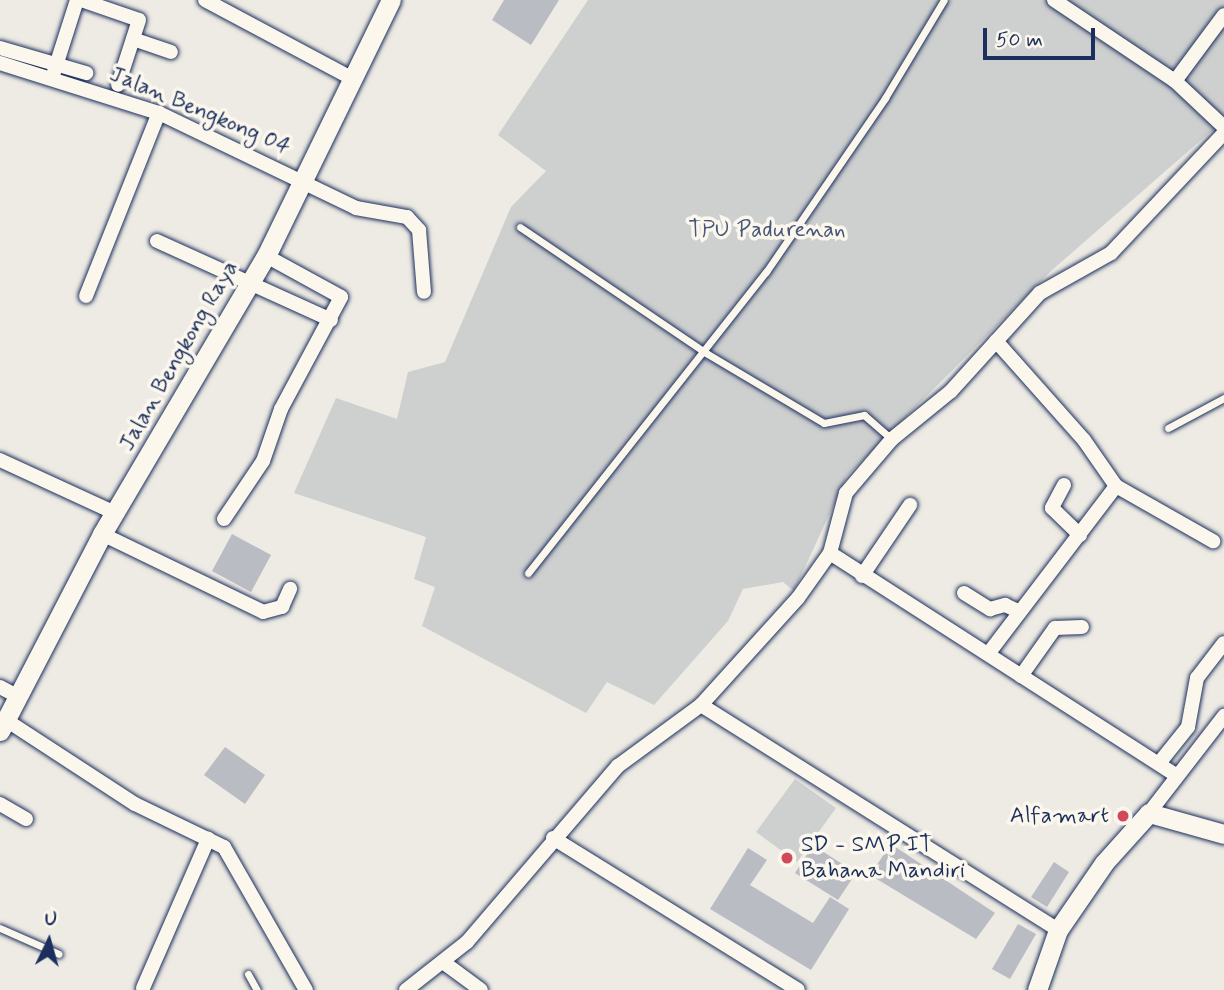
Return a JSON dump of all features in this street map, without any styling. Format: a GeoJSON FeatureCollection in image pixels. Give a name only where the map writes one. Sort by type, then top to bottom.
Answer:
{"type":"FeatureCollection","features":[{"type":"Feature","properties":{"kind":"street"},"geometry":{"type":"LineString","coordinates":[[55,70],[79,0],[114,4],[139,20],[118,85]]}},
{"type":"Feature","properties":{"kind":"street"},"geometry":{"type":"LineString","coordinates":[[205,0],[351,78]]}},
{"type":"Feature","properties":{"kind":"street","name":"Jalan Bengkong Raya"},"geometry":{"type":"LineString","coordinates":[[3,726],[9,691],[266,256],[300,180],[391,0]]}},
{"type":"Feature","properties":{"kind":"street"},"geometry":{"type":"LineString","coordinates":[[1054,0],[1175,82],[1224,127]]}},
{"type":"Feature","properties":{"kind":"street"},"geometry":{"type":"LineString","coordinates":[[1175,82],[1224,15]]}},
{"type":"Feature","properties":{"kind":"street"},"geometry":{"type":"LineString","coordinates":[[133,39],[171,52]]}},
{"type":"Feature","properties":{"kind":"street"},"geometry":{"type":"LineString","coordinates":[[0,48],[55,70],[86,73]]}},
{"type":"Feature","properties":{"kind":"street","name":"Jalan Bengkong 04"},"geometry":{"type":"LineString","coordinates":[[0,63],[55,70],[159,113],[356,208],[407,217],[419,230],[424,292]]}},
{"type":"Feature","properties":{"kind":"street"},"geometry":{"type":"LineString","coordinates":[[86,296],[159,113]]}},
{"type":"Feature","properties":{"kind":"street"},"geometry":{"type":"LineString","coordinates":[[406,990],[467,942],[553,838],[618,766],[701,705],[798,598],[830,553],[846,493],[892,439],[951,391],[1040,293],[1111,253],[1224,133]]}},
{"type":"Feature","properties":{"kind":"street"},"geometry":{"type":"LineString","coordinates":[[157,242],[331,320]]}},
{"type":"Feature","properties":{"kind":"street"},"geometry":{"type":"LineString","coordinates":[[224,519],[263,461],[281,409],[341,297],[336,291],[266,256]]}},
{"type":"Feature","properties":{"kind":"street"},"geometry":{"type":"LineString","coordinates":[[996,341],[1084,440],[1115,486],[1213,541]]}},
{"type":"Feature","properties":{"kind":"street"},"geometry":{"type":"LineString","coordinates":[[0,460],[115,513]]}},
{"type":"Feature","properties":{"kind":"street"},"geometry":{"type":"LineString","coordinates":[[1064,485],[1052,508],[1080,535]]}},
{"type":"Feature","properties":{"kind":"street"},"geometry":{"type":"LineString","coordinates":[[988,654],[1115,486]]}},
{"type":"Feature","properties":{"kind":"street"},"geometry":{"type":"LineString","coordinates":[[862,576],[910,505]]}},
{"type":"Feature","properties":{"kind":"street"},"geometry":{"type":"LineString","coordinates":[[102,534],[263,612],[282,607],[290,589]]}},
{"type":"Feature","properties":{"kind":"street"},"geometry":{"type":"LineString","coordinates":[[830,553],[862,576],[1160,762],[1176,775]]}},
{"type":"Feature","properties":{"kind":"street"},"geometry":{"type":"LineString","coordinates":[[964,593],[990,609],[1006,605],[1018,611]]}},
{"type":"Feature","properties":{"kind":"street"},"geometry":{"type":"LineString","coordinates":[[1021,676],[1053,630],[1082,627]]}},
{"type":"Feature","properties":{"kind":"street"},"geometry":{"type":"LineString","coordinates":[[1160,762],[1188,727],[1197,678],[1224,643]]}},
{"type":"Feature","properties":{"kind":"street"},"geometry":{"type":"LineString","coordinates":[[701,705],[1058,930]]}},
{"type":"Feature","properties":{"kind":"street"},"geometry":{"type":"LineString","coordinates":[[1037,990],[1058,930],[1104,863],[1150,813],[1176,775],[1224,716]]}},
{"type":"Feature","properties":{"kind":"street"},"geometry":{"type":"LineString","coordinates":[[3,726],[135,804],[208,839],[234,856],[306,990]]}},
{"type":"Feature","properties":{"kind":"street"},"geometry":{"type":"LineString","coordinates":[[0,804],[26,819]]}},
{"type":"Feature","properties":{"kind":"street"},"geometry":{"type":"LineString","coordinates":[[1150,813],[1224,834]]}},
{"type":"Feature","properties":{"kind":"street"},"geometry":{"type":"LineString","coordinates":[[553,838],[798,990]]}},
{"type":"Feature","properties":{"kind":"street"},"geometry":{"type":"LineString","coordinates":[[143,988],[208,839]]}},
{"type":"Feature","properties":{"kind":"street"},"geometry":{"type":"LineString","coordinates":[[443,962],[481,990]]}},
{"type":"Feature","properties":{"kind":"lane"},"geometry":{"type":"LineString","coordinates":[[528,573],[706,353],[885,98],[944,0]]}},
{"type":"Feature","properties":{"kind":"lane"},"geometry":{"type":"LineString","coordinates":[[520,227],[706,353],[824,423],[864,415],[892,439]]}},
{"type":"Feature","properties":{"kind":"lane"},"geometry":{"type":"LineString","coordinates":[[1168,428],[1224,398]]}},
{"type":"Feature","properties":{"kind":"lane"},"geometry":{"type":"LineString","coordinates":[[0,928],[58,954]]}},
{"type":"Feature","properties":{"kind":"lane"},"geometry":{"type":"LineString","coordinates":[[248,974],[257,990]]}},
{"type":"Feature","properties":{"kind":"green space","name":"TPU Padurenan"},"geometry":{"type":"Polygon","coordinates":[[[588,0],[1224,0],[1224,120],[1051,271],[847,476],[794,591],[783,582],[743,589],[728,621],[654,705],[607,682],[586,713],[422,626],[435,587],[414,579],[426,537],[294,493],[336,398],[397,419],[408,372],[445,362],[511,207],[546,171],[498,135],[588,0]]]}},
{"type":"Feature","properties":{"kind":"green space"},"geometry":{"type":"Polygon","coordinates":[[[795,779],[836,808],[797,862],[756,832],[795,779]]]}},
{"type":"Feature","properties":{"kind":"building"},"geometry":{"type":"Polygon","coordinates":[[[504,0],[559,0],[531,45],[492,20],[504,0]]]}},
{"type":"Feature","properties":{"kind":"building"},"geometry":{"type":"Polygon","coordinates":[[[232,534],[271,555],[251,592],[212,571],[232,534]]]}},
{"type":"Feature","properties":{"kind":"building"},"geometry":{"type":"Polygon","coordinates":[[[225,747],[265,775],[245,804],[204,775],[225,747]]]}},
{"type":"Feature","properties":{"kind":"building"},"geometry":{"type":"Polygon","coordinates":[[[891,844],[995,913],[976,939],[870,875],[891,844]]]}},
{"type":"Feature","properties":{"kind":"building"},"geometry":{"type":"Polygon","coordinates":[[[813,845],[856,873],[838,900],[795,873],[813,845]]]}},
{"type":"Feature","properties":{"kind":"building"},"geometry":{"type":"Polygon","coordinates":[[[748,848],[767,860],[750,885],[813,923],[830,897],[849,909],[811,970],[710,909],[748,848]]]}},
{"type":"Feature","properties":{"kind":"building"},"geometry":{"type":"Polygon","coordinates":[[[1054,862],[1069,872],[1047,907],[1031,897],[1054,862]]]}},
{"type":"Feature","properties":{"kind":"building"},"geometry":{"type":"Polygon","coordinates":[[[1018,924],[1036,934],[1010,979],[992,969],[1018,924]]]}},
{"type":"Feature","properties":{"kind":"place","name":"Alfamart"},"geometry":{"type":"Point","coordinates":[1123,816]}},
{"type":"Feature","properties":{"kind":"place","name":"SD - SMP IT Bahana Mandiri"},"geometry":{"type":"Point","coordinates":[787,858]}}]}
